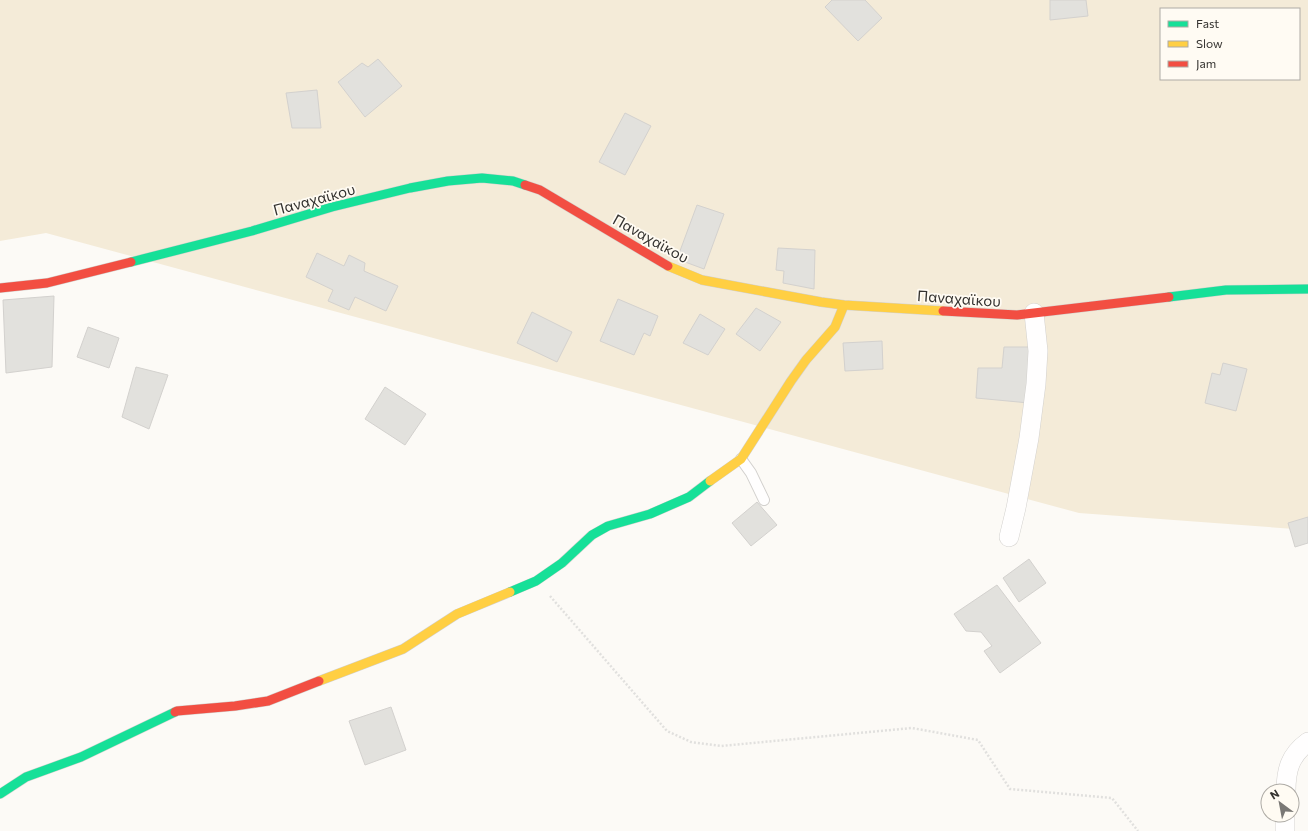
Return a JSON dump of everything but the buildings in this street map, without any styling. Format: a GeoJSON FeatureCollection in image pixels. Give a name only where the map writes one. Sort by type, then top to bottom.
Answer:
{"type":"FeatureCollection","features":[{"type":"Feature","properties":{"kind":"street","name":"Παναχαϊκου"},"geometry":{"type":"LineString","coordinates":[[0,288],[47,283],[252,231],[332,207],[410,188],[448,181],[482,178],[513,181],[540,190],[671,268],[702,280],[821,302],[844,305],[1017,315],[1226,290],[1308,289]]}},
{"type":"Feature","properties":{"kind":"street"},"geometry":{"type":"LineString","coordinates":[[0,794],[26,777],[81,757],[177,711],[235,706],[268,701],[403,649],[457,614],[536,581],[562,563],[592,535],[608,526],[650,514],[689,497],[741,459],[790,381],[834,327],[844,305]]}},
{"type":"Feature","properties":{"kind":"street"},"geometry":{"type":"LineString","coordinates":[[1009,537],[1016,508],[1036,384],[1038,351],[1034,313]]}},
{"type":"Feature","properties":{"kind":"street"},"geometry":{"type":"LineString","coordinates":[[1286,783],[1289,765],[1294,755],[1308,742]]}},
{"type":"Feature","properties":{"kind":"lane"},"geometry":{"type":"LineString","coordinates":[[741,459],[751,473],[764,500]]}},
{"type":"Feature","properties":{"kind":"path"},"geometry":{"type":"LineString","coordinates":[[536,581],[667,731],[691,742],[721,746],[912,728],[978,740],[1010,789],[1112,798],[1138,831]]}},
{"type":"Feature","properties":{"kind":"shaded area"},"geometry":{"type":"Polygon","coordinates":[[[0,0],[1308,0],[1308,530],[1079,513],[46,233],[0,241],[0,0]]]}},
{"type":"Feature","properties":{"kind":"traffic: fast"},"geometry":{"type":"LineString","coordinates":[[131,262],[252,231],[332,207],[410,188],[448,181],[482,178],[513,181],[525,185]]}},
{"type":"Feature","properties":{"kind":"traffic: fast"},"geometry":{"type":"LineString","coordinates":[[1169,297],[1226,290],[1308,289]]}},
{"type":"Feature","properties":{"kind":"traffic: fast"},"geometry":{"type":"LineString","coordinates":[[510,592],[536,581],[562,563],[592,535],[608,526],[650,514],[689,497],[710,481]]}},
{"type":"Feature","properties":{"kind":"traffic: fast"},"geometry":{"type":"LineString","coordinates":[[0,794],[26,777],[81,757],[175,712]]}},
{"type":"Feature","properties":{"kind":"traffic: slow"},"geometry":{"type":"LineString","coordinates":[[668,266],[702,280],[821,302],[844,305],[943,311]]}},
{"type":"Feature","properties":{"kind":"traffic: slow"},"geometry":{"type":"LineString","coordinates":[[710,481],[741,459],[791,381],[806,360],[835,327],[844,305]]}},
{"type":"Feature","properties":{"kind":"traffic: slow"},"geometry":{"type":"LineString","coordinates":[[319,681],[403,649],[457,614],[510,592]]}},
{"type":"Feature","properties":{"kind":"traffic: jam"},"geometry":{"type":"LineString","coordinates":[[525,185],[540,190],[668,266]]}},
{"type":"Feature","properties":{"kind":"traffic: jam"},"geometry":{"type":"LineString","coordinates":[[0,288],[47,283],[131,262]]}},
{"type":"Feature","properties":{"kind":"traffic: jam"},"geometry":{"type":"LineString","coordinates":[[943,311],[1017,315],[1169,297]]}},
{"type":"Feature","properties":{"kind":"traffic: jam"},"geometry":{"type":"LineString","coordinates":[[175,712],[268,701],[319,681]]}}]}
